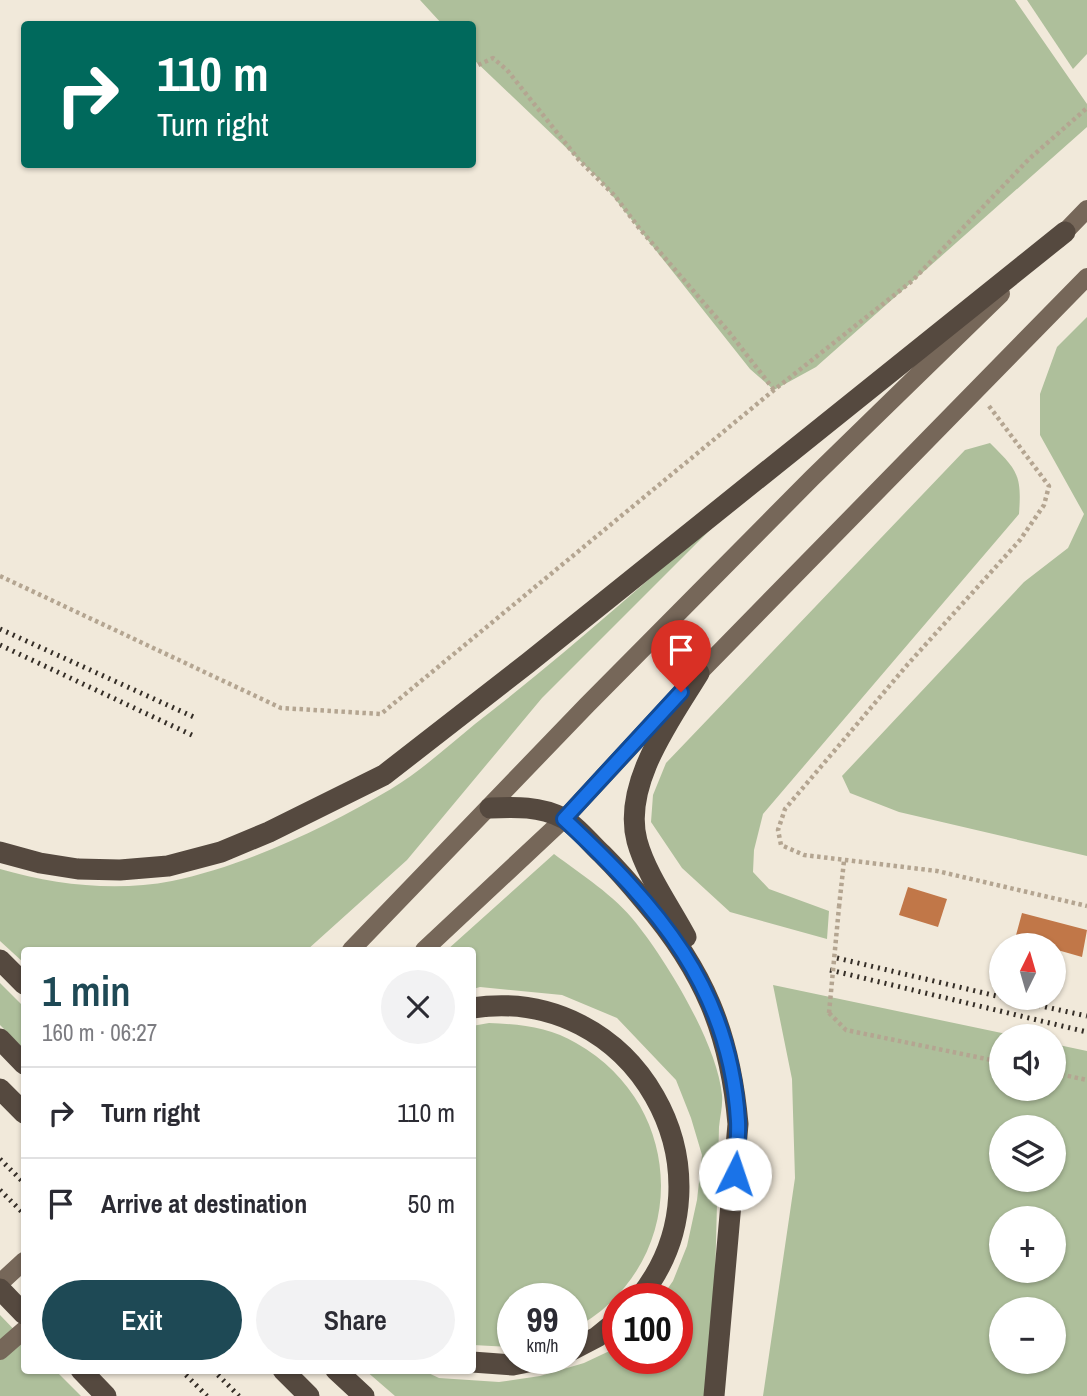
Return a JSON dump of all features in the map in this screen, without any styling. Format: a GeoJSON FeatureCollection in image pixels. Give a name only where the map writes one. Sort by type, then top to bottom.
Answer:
{"type":"FeatureCollection","features":[{"type":"Feature","properties":{"kind":"highway"},"geometry":{"type":"LineString","coordinates":[[0,852],[40,863],[78,869],[120,870],[168,866],[221,852],[269,832],[384,775],[1065,232]]}},
{"type":"Feature","properties":{"kind":"highway"},"geometry":{"type":"LineString","coordinates":[[699,673],[640,780],[636,830],[637,840],[649,870],[689,941],[727,1051],[735,1090],[738,1124],[714,1396]]}},
{"type":"Feature","properties":{"kind":"highway"},"geometry":{"type":"LineString","coordinates":[[490,808],[529,806],[564,819],[614,866],[660,920],[701,981],[708,998]]}},
{"type":"Feature","properties":{"kind":"highway"},"geometry":{"type":"LineString","coordinates":[[0,960],[21,981]]}},
{"type":"Feature","properties":{"kind":"highway"},"geometry":{"type":"LineString","coordinates":[[476,1007],[520,1006],[555,1014],[583,1026],[608,1042],[634,1065],[654,1093],[676,1146],[679,1194],[677,1220],[671,1243],[650,1283]]}},
{"type":"Feature","properties":{"kind":"highway"},"geometry":{"type":"LineString","coordinates":[[0,1039],[21,1061]]}},
{"type":"Feature","properties":{"kind":"highway"},"geometry":{"type":"LineString","coordinates":[[0,1089],[21,1110]]}},
{"type":"Feature","properties":{"kind":"highway"},"geometry":{"type":"LineString","coordinates":[[0,1289],[21,1311]]}},
{"type":"Feature","properties":{"kind":"highway"},"geometry":{"type":"LineString","coordinates":[[476,1363],[497,1364]]}},
{"type":"Feature","properties":{"kind":"highway"},"geometry":{"type":"LineString","coordinates":[[85,1374],[106,1396]]}},
{"type":"Feature","properties":{"kind":"highway"},"geometry":{"type":"LineString","coordinates":[[287,1374],[309,1396]]}},
{"type":"Feature","properties":{"kind":"highway"},"geometry":{"type":"LineString","coordinates":[[340,1374],[364,1396]]}},
{"type":"Feature","properties":{"kind":"main road"},"geometry":{"type":"LineString","coordinates":[[354,947],[587,705],[1087,209]]}},
{"type":"Feature","properties":{"kind":"main road"},"geometry":{"type":"LineString","coordinates":[[427,947],[564,819],[699,673],[1082,283]]}},
{"type":"Feature","properties":{"kind":"main road"},"geometry":{"type":"LineString","coordinates":[[0,1283],[21,1264]]}},
{"type":"Feature","properties":{"kind":"main road"},"geometry":{"type":"LineString","coordinates":[[0,1351],[21,1333]]}},
{"type":"Feature","properties":{"kind":"path"},"geometry":{"type":"LineString","coordinates":[[476,66],[493,58],[507,69],[579,160],[615,196],[774,390]]}},
{"type":"Feature","properties":{"kind":"path"},"geometry":{"type":"LineString","coordinates":[[0,576],[281,708],[381,714],[774,390],[912,281],[1029,159],[1087,108]]}},
{"type":"Feature","properties":{"kind":"path"},"geometry":{"type":"LineString","coordinates":[[977,391],[1049,486],[1044,505],[1020,540],[908,664],[785,808],[778,831],[782,845],[804,855],[937,871],[1087,906]]}},
{"type":"Feature","properties":{"kind":"path"},"geometry":{"type":"LineString","coordinates":[[844,861],[829,1013],[846,1030],[989,1060]]}},
{"type":"Feature","properties":{"kind":"path"},"geometry":{"type":"LineString","coordinates":[[1066,1076],[1087,1080]]}},
{"type":"Feature","properties":{"kind":"green space"},"geometry":{"type":"Polygon","coordinates":[[[420,0],[1015,0],[1087,104],[1087,127],[816,367],[774,390],[750,369],[600,180],[476,62],[476,21],[439,21],[420,0]]]}},
{"type":"Feature","properties":{"kind":"green space"},"geometry":{"type":"Polygon","coordinates":[[[1027,0],[1087,0],[1087,54],[1073,69],[1027,0]]]}},
{"type":"Feature","properties":{"kind":"green space"},"geometry":{"type":"Polygon","coordinates":[[[1087,317],[1087,856],[899,812],[850,793],[842,776],[1024,582],[1068,548],[1084,514],[1040,435],[1040,394],[1057,347],[1087,317]]]}},
{"type":"Feature","properties":{"kind":"green space"},"geometry":{"type":"Polygon","coordinates":[[[990,443],[1016,474],[1020,490],[1019,514],[763,814],[754,850],[753,872],[769,889],[829,911],[827,939],[730,912],[682,868],[651,822],[653,795],[666,763],[965,450],[990,443]]]}},
{"type":"Feature","properties":{"kind":"green space"},"geometry":{"type":"Polygon","coordinates":[[[741,499],[542,698],[407,860],[310,947],[21,947],[21,960],[0,941],[0,869],[64,883],[129,886],[172,881],[200,874],[285,844],[402,782],[610,613],[741,499]]]}},
{"type":"Feature","properties":{"kind":"green space"},"geometry":{"type":"Polygon","coordinates":[[[554,854],[618,903],[636,923],[689,1005],[711,1052],[722,1099],[712,1396],[395,1396],[370,1374],[430,1374],[439,1378],[499,1382],[547,1374],[588,1374],[588,1361],[602,1355],[602,1374],[693,1374],[693,1283],[672,1283],[687,1246],[697,1200],[702,1155],[676,1080],[617,1018],[562,995],[476,988],[476,947],[450,947],[554,854]]]}},
{"type":"Feature","properties":{"kind":"green space"},"geometry":{"type":"Polygon","coordinates":[[[0,983],[21,1004],[21,1046],[0,1025],[0,983]]]}},
{"type":"Feature","properties":{"kind":"green space"},"geometry":{"type":"Polygon","coordinates":[[[773,985],[989,1030],[989,1101],[1066,1101],[1066,1047],[1087,1051],[1087,1396],[763,1396],[795,1178],[792,1079],[773,985]]]}},
{"type":"Feature","properties":{"kind":"green space"},"geometry":{"type":"Polygon","coordinates":[[[489,1023],[545,1030],[576,1043],[614,1071],[640,1107],[656,1146],[661,1188],[655,1229],[638,1268],[626,1283],[602,1283],[602,1309],[588,1319],[588,1283],[497,1283],[497,1346],[476,1345],[476,1025],[489,1023]]]}},
{"type":"Feature","properties":{"kind":"green space"},"geometry":{"type":"Polygon","coordinates":[[[0,1315],[21,1337],[21,1374],[59,1374],[81,1396],[0,1396],[0,1315]]]}},
{"type":"Feature","properties":{"kind":"building"},"geometry":{"type":"Polygon","coordinates":[[[908,887],[947,899],[938,927],[899,915],[908,887]]]}},
{"type":"Feature","properties":{"kind":"building"},"geometry":{"type":"Polygon","coordinates":[[[1022,913],[1087,930],[1082,957],[1066,952],[1066,933],[1017,933],[1022,913]]]}},
{"type":"Feature","properties":{"kind":"railway"},"geometry":{"type":"LineString","coordinates":[[0,629],[196,718]]}},
{"type":"Feature","properties":{"kind":"railway"},"geometry":{"type":"LineString","coordinates":[[0,645],[194,736]]}},
{"type":"Feature","properties":{"kind":"railway"},"geometry":{"type":"LineString","coordinates":[[837,958],[989,994]]}},
{"type":"Feature","properties":{"kind":"railway"},"geometry":{"type":"LineString","coordinates":[[830,970],[1087,1032]]}},
{"type":"Feature","properties":{"kind":"railway"},"geometry":{"type":"LineString","coordinates":[[1059,1010],[1087,1016]]}},
{"type":"Feature","properties":{"kind":"railway"},"geometry":{"type":"LineString","coordinates":[[0,1159],[21,1180]]}},
{"type":"Feature","properties":{"kind":"railway"},"geometry":{"type":"LineString","coordinates":[[0,1190],[21,1211]]}},
{"type":"Feature","properties":{"kind":"railway"},"geometry":{"type":"LineString","coordinates":[[185,1374],[207,1396]]}},
{"type":"Feature","properties":{"kind":"railway"},"geometry":{"type":"LineString","coordinates":[[217,1374],[239,1396]]}},
{"type":"Feature","properties":{"kind":"route"},"geometry":{"type":"LineString","coordinates":[[681,692],[609,767],[564,819],[614,866],[660,920],[701,981],[727,1051],[735,1090],[738,1124],[735,1174]]}}]}
